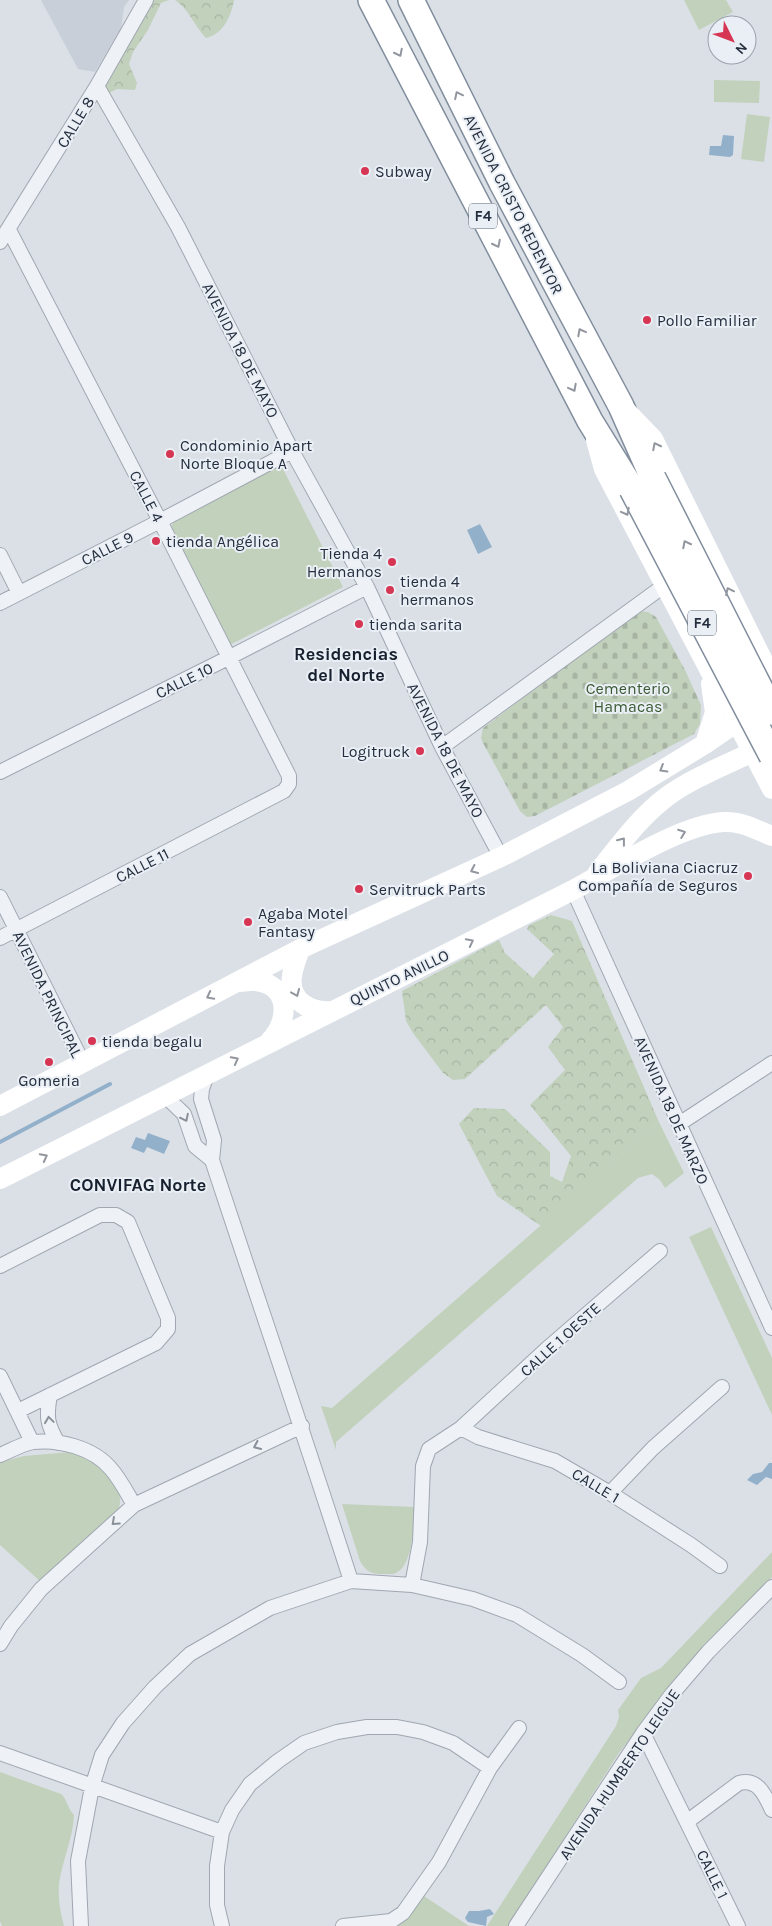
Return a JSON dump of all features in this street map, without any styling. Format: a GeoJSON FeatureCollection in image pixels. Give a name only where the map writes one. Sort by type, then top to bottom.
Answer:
{"type":"FeatureCollection","features":[{"type":"Feature","properties":{"kind":"highway","name":"AVENIDA CRISTO REDENTOR"},"geometry":{"type":"LineString","coordinates":[[371,0],[590,421],[642,484],[772,712]]}},
{"type":"Feature","properties":{"kind":"highway","name":"AVENIDA CRISTO REDENTOR"},"geometry":{"type":"LineString","coordinates":[[411,0],[502,183],[621,406],[642,484],[766,756]]}},
{"type":"Feature","properties":{"kind":"main road","name":"AVENIDA CRISTO REDENTOR"},"geometry":{"type":"LineString","coordinates":[[621,406],[653,439],[772,679]]}},
{"type":"Feature","properties":{"kind":"main road","name":"AVENIDA CRISTO REDENTOR"},"geometry":{"type":"LineString","coordinates":[[590,421],[604,468],[665,586],[706,660],[737,722],[766,756],[772,789]]}},
{"type":"Feature","properties":{"kind":"main road"},"geometry":{"type":"LineString","coordinates":[[706,660],[728,684],[739,688],[748,686],[754,679],[757,669],[750,635]]}},
{"type":"Feature","properties":{"kind":"main road"},"geometry":{"type":"LineString","coordinates":[[750,635],[772,661]]}},
{"type":"Feature","properties":{"kind":"main road"},"geometry":{"type":"LineString","coordinates":[[705,744],[715,712],[714,697],[706,660]]}},
{"type":"Feature","properties":{"kind":"main road"},"geometry":{"type":"LineString","coordinates":[[0,1106],[300,949],[501,857],[628,791],[737,722],[772,703]]}},
{"type":"Feature","properties":{"kind":"main road","name":"QUINTO ANILLO"},"geometry":{"type":"LineString","coordinates":[[0,1179],[592,880],[635,824],[666,797],[690,783],[766,756],[772,743]]}},
{"type":"Feature","properties":{"kind":"main road"},"geometry":{"type":"LineString","coordinates":[[766,756],[772,780]]}},
{"type":"Feature","properties":{"kind":"main road"},"geometry":{"type":"LineString","coordinates":[[592,880],[627,860],[703,825],[725,822],[740,823],[772,836]]}},
{"type":"Feature","properties":{"kind":"main road"},"geometry":{"type":"LineString","coordinates":[[300,949],[292,977],[293,990],[299,1000],[308,1008],[320,1012],[332,1010]]}},
{"type":"Feature","properties":{"kind":"main road"},"geometry":{"type":"LineString","coordinates":[[238,982],[255,980],[268,984],[276,990],[283,1000],[283,1022],[278,1033],[269,1042]]}},
{"type":"Feature","properties":{"kind":"street","name":"CALLE 8"},"geometry":{"type":"LineString","coordinates":[[0,242],[97,86],[146,0]]}},
{"type":"Feature","properties":{"kind":"street","name":"AVENIDA 18 DE MAYO"},"geometry":{"type":"LineString","coordinates":[[97,86],[178,227],[292,450],[367,587],[442,747],[501,857]]}},
{"type":"Feature","properties":{"kind":"street","name":"CALLE 4"},"geometry":{"type":"LineString","coordinates":[[9,230],[160,521],[289,776],[289,784],[284,791]]}},
{"type":"Feature","properties":{"kind":"street","name":"CALLE 9"},"geometry":{"type":"LineString","coordinates":[[0,603],[160,521],[292,450]]}},
{"type":"Feature","properties":{"kind":"street"},"geometry":{"type":"LineString","coordinates":[[0,556],[19,593]]}},
{"type":"Feature","properties":{"kind":"street"},"geometry":{"type":"LineString","coordinates":[[442,747],[665,586]]}},
{"type":"Feature","properties":{"kind":"street","name":"CALLE 10"},"geometry":{"type":"LineString","coordinates":[[0,772],[367,587]]}},
{"type":"Feature","properties":{"kind":"street","name":"CALLE 11"},"geometry":{"type":"LineString","coordinates":[[0,938],[284,791]]}},
{"type":"Feature","properties":{"kind":"street","name":"AVENIDA 18 DE MARZO"},"geometry":{"type":"LineString","coordinates":[[573,890],[772,1328]]}},
{"type":"Feature","properties":{"kind":"street","name":"AVENIDA PRINCIPAL"},"geometry":{"type":"LineString","coordinates":[[0,897],[82,1063]]}},
{"type":"Feature","properties":{"kind":"street"},"geometry":{"type":"LineString","coordinates":[[679,1124],[772,1062]]}},
{"type":"Feature","properties":{"kind":"street"},"geometry":{"type":"LineString","coordinates":[[207,1075],[201,1099],[214,1140],[212,1160],[275,1352],[302,1426],[351,1582]]}},
{"type":"Feature","properties":{"kind":"street"},"geometry":{"type":"LineString","coordinates":[[165,1096],[184,1114],[195,1146],[212,1160]]}},
{"type":"Feature","properties":{"kind":"street"},"geometry":{"type":"LineString","coordinates":[[0,1266],[100,1215],[116,1215],[128,1222],[168,1318],[168,1329],[156,1343],[18,1411]]}},
{"type":"Feature","properties":{"kind":"street","name":"CALLE 1 OESTE"},"geometry":{"type":"LineString","coordinates":[[412,1585],[420,1542],[423,1466],[430,1449],[461,1428],[550,1346],[660,1251]]}},
{"type":"Feature","properties":{"kind":"street"},"geometry":{"type":"LineString","coordinates":[[0,1376],[32,1442]]}},
{"type":"Feature","properties":{"kind":"street"},"geometry":{"type":"LineString","coordinates":[[610,1493],[653,1448],[722,1387]]}},
{"type":"Feature","properties":{"kind":"street"},"geometry":{"type":"LineString","coordinates":[[50,1395],[47,1419],[58,1442]]}},
{"type":"Feature","properties":{"kind":"street"},"geometry":{"type":"LineString","coordinates":[[0,1644],[11,1626],[41,1589],[134,1505],[302,1426]]}},
{"type":"Feature","properties":{"kind":"street","name":"CALLE 1"},"geometry":{"type":"LineString","coordinates":[[461,1428],[478,1437],[555,1461],[610,1493],[720,1566]]}},
{"type":"Feature","properties":{"kind":"street"},"geometry":{"type":"LineString","coordinates":[[0,1455],[32,1442],[58,1442],[79,1447],[98,1458],[110,1468],[134,1505]]}},
{"type":"Feature","properties":{"kind":"street"},"geometry":{"type":"LineString","coordinates":[[81,1926],[78,1861],[92,1787],[102,1755],[122,1723],[155,1687],[190,1654],[270,1608],[351,1582],[412,1585],[473,1599],[517,1615],[582,1655],[619,1682]]}},
{"type":"Feature","properties":{"kind":"street","name":"AVENIDA HUMBERTO LEIGUE"},"geometry":{"type":"LineString","coordinates":[[516,1926],[643,1733],[672,1694],[708,1652],[772,1587]]}},
{"type":"Feature","properties":{"kind":"street"},"geometry":{"type":"LineString","coordinates":[[222,1926],[216,1905],[217,1866],[222,1832],[232,1810],[250,1784],[304,1743],[337,1732],[367,1727],[396,1727],[423,1732],[452,1743],[490,1768]]}},
{"type":"Feature","properties":{"kind":"street"},"geometry":{"type":"LineString","coordinates":[[344,1926],[391,1921],[403,1913],[439,1862],[490,1768],[519,1728]]}},
{"type":"Feature","properties":{"kind":"street","name":"CALLE 1"},"geometry":{"type":"LineString","coordinates":[[643,1733],[688,1821],[733,1923]]}},
{"type":"Feature","properties":{"kind":"street"},"geometry":{"type":"LineString","coordinates":[[0,1753],[222,1832]]}},
{"type":"Feature","properties":{"kind":"street"},"geometry":{"type":"LineString","coordinates":[[688,1821],[734,1786],[746,1781],[759,1786],[772,1810]]}},
{"type":"Feature","properties":{"kind":"shaded area"},"geometry":{"type":"Polygon","coordinates":[[[41,0],[129,0],[124,7],[121,28],[95,72],[78,69],[41,0]]]}},
{"type":"Feature","properties":{"kind":"green space"},"geometry":{"type":"Polygon","coordinates":[[[151,0],[169,0],[161,3],[148,30],[133,52],[129,64],[137,83],[135,90],[117,89],[109,93],[105,90],[104,79],[151,0]]]}},
{"type":"Feature","properties":{"kind":"green space"},"geometry":{"type":"Polygon","coordinates":[[[175,0],[234,1],[222,29],[206,38],[184,8],[175,0]]]}},
{"type":"Feature","properties":{"kind":"green space"},"geometry":{"type":"Polygon","coordinates":[[[684,0],[726,0],[733,12],[727,15],[707,15],[707,26],[699,30],[684,0]]]}},
{"type":"Feature","properties":{"kind":"green space"},"geometry":{"type":"Polygon","coordinates":[[[714,80],[760,81],[759,103],[714,102],[714,80]]]}},
{"type":"Feature","properties":{"kind":"green space"},"geometry":{"type":"Polygon","coordinates":[[[747,114],[770,117],[764,162],[741,159],[747,114]]]}},
{"type":"Feature","properties":{"kind":"green space"},"geometry":{"type":"Polygon","coordinates":[[[281,465],[343,587],[226,647],[168,531],[177,517],[281,465]]]}},
{"type":"Feature","properties":{"kind":"green space","name":"Cementerio Hamacas"},"geometry":{"type":"Polygon","coordinates":[[[639,611],[648,612],[656,617],[685,670],[701,705],[700,724],[694,734],[535,816],[527,817],[520,811],[483,743],[481,738],[483,728],[639,611]]]}},
{"type":"Feature","properties":{"kind":"green space"},"geometry":{"type":"Polygon","coordinates":[[[551,915],[572,921],[659,1122],[541,1226],[497,1196],[459,1124],[474,1108],[505,1109],[550,1152],[550,1176],[562,1182],[571,1156],[530,1105],[565,1070],[548,1047],[563,1027],[546,1005],[465,1079],[453,1080],[443,1073],[406,1021],[402,991],[499,940],[505,953],[533,978],[554,954],[527,929],[529,925],[551,915]]]}},
{"type":"Feature","properties":{"kind":"green space"},"geometry":{"type":"Polygon","coordinates":[[[659,1122],[684,1173],[665,1188],[660,1180],[652,1174],[638,1178],[336,1442],[336,1450],[321,1406],[332,1408],[659,1122]]]}},
{"type":"Feature","properties":{"kind":"green space"},"geometry":{"type":"Polygon","coordinates":[[[711,1227],[772,1358],[772,1415],[689,1237],[711,1227]]]}},
{"type":"Feature","properties":{"kind":"green space"},"geometry":{"type":"Polygon","coordinates":[[[71,1452],[96,1464],[116,1482],[119,1491],[119,1508],[113,1518],[86,1538],[40,1581],[0,1545],[0,1462],[24,1456],[71,1452]]]}},
{"type":"Feature","properties":{"kind":"green space"},"geometry":{"type":"Polygon","coordinates":[[[342,1504],[415,1507],[409,1555],[400,1570],[393,1574],[377,1574],[368,1571],[364,1567],[360,1561],[342,1504]]]}},
{"type":"Feature","properties":{"kind":"green space"},"geometry":{"type":"Polygon","coordinates":[[[772,1552],[772,1577],[680,1672],[619,1753],[508,1926],[487,1926],[616,1726],[619,1717],[618,1710],[641,1678],[661,1668],[772,1552]]]}},
{"type":"Feature","properties":{"kind":"green space"},"geometry":{"type":"Polygon","coordinates":[[[0,1772],[61,1794],[74,1815],[72,1833],[59,1884],[61,1916],[64,1926],[2,1926],[0,1921],[0,1772]]]}},
{"type":"Feature","properties":{"kind":"green space"},"geometry":{"type":"Polygon","coordinates":[[[424,1896],[469,1926],[398,1926],[408,1918],[424,1896]]]}},
{"type":"Feature","properties":{"kind":"water"},"geometry":{"type":"Polygon","coordinates":[[[723,135],[734,136],[733,155],[730,157],[709,155],[710,146],[721,146],[723,135]]]}},
{"type":"Feature","properties":{"kind":"water"},"geometry":{"type":"Polygon","coordinates":[[[480,524],[492,547],[478,554],[467,530],[480,524]]]}},
{"type":"Feature","properties":{"kind":"water"},"geometry":{"type":"Polygon","coordinates":[[[148,1133],[170,1141],[164,1154],[147,1147],[144,1153],[131,1148],[136,1137],[145,1140],[148,1133]]]}},
{"type":"Feature","properties":{"kind":"water"},"geometry":{"type":"Polygon","coordinates":[[[769,1463],[772,1463],[772,1479],[766,1477],[757,1485],[747,1480],[753,1474],[762,1472],[769,1463]]]}},
{"type":"Feature","properties":{"kind":"water"},"geometry":{"type":"Polygon","coordinates":[[[490,1909],[494,1914],[487,1917],[486,1926],[468,1922],[465,1918],[469,1911],[490,1909]]]}},
{"type":"Feature","properties":{"kind":"waterway"},"geometry":{"type":"LineString","coordinates":[[0,1142],[110,1084]]}},
{"type":"Feature","properties":{"kind":"place","name":"Subway"},"geometry":{"type":"Point","coordinates":[365,171]}},
{"type":"Feature","properties":{"kind":"place","name":"Pollo Familiar"},"geometry":{"type":"Point","coordinates":[647,320]}},
{"type":"Feature","properties":{"kind":"place","name":"Condominio Apart Norte Bloque A"},"geometry":{"type":"Point","coordinates":[170,454]}},
{"type":"Feature","properties":{"kind":"place","name":"tienda Angélica"},"geometry":{"type":"Point","coordinates":[156,541]}},
{"type":"Feature","properties":{"kind":"place","name":"Tienda 4 Hermanos"},"geometry":{"type":"Point","coordinates":[392,562]}},
{"type":"Feature","properties":{"kind":"place","name":"tienda 4 hermanos"},"geometry":{"type":"Point","coordinates":[390,590]}},
{"type":"Feature","properties":{"kind":"place","name":"tienda sarita"},"geometry":{"type":"Point","coordinates":[359,624]}},
{"type":"Feature","properties":{"kind":"place","name":"Logitruck"},"geometry":{"type":"Point","coordinates":[420,751]}},
{"type":"Feature","properties":{"kind":"place","name":"La Boliviana Ciacruz Compañía de Seguros"},"geometry":{"type":"Point","coordinates":[748,876]}},
{"type":"Feature","properties":{"kind":"place","name":"Servitruck Parts"},"geometry":{"type":"Point","coordinates":[359,889]}},
{"type":"Feature","properties":{"kind":"place","name":"Agaba Motel Fantasy"},"geometry":{"type":"Point","coordinates":[248,922]}},
{"type":"Feature","properties":{"kind":"place","name":"tienda begalu"},"geometry":{"type":"Point","coordinates":[92,1041]}},
{"type":"Feature","properties":{"kind":"place","name":"Gomeria"},"geometry":{"type":"Point","coordinates":[49,1062]}},
{"type":"Feature","properties":{"kind":"district","name":"Residencias del Norte"},"geometry":{"type":"Point","coordinates":[346,664]}},
{"type":"Feature","properties":{"kind":"district","name":"CONVIFAG Norte"},"geometry":{"type":"Point","coordinates":[138,1185]}}]}
